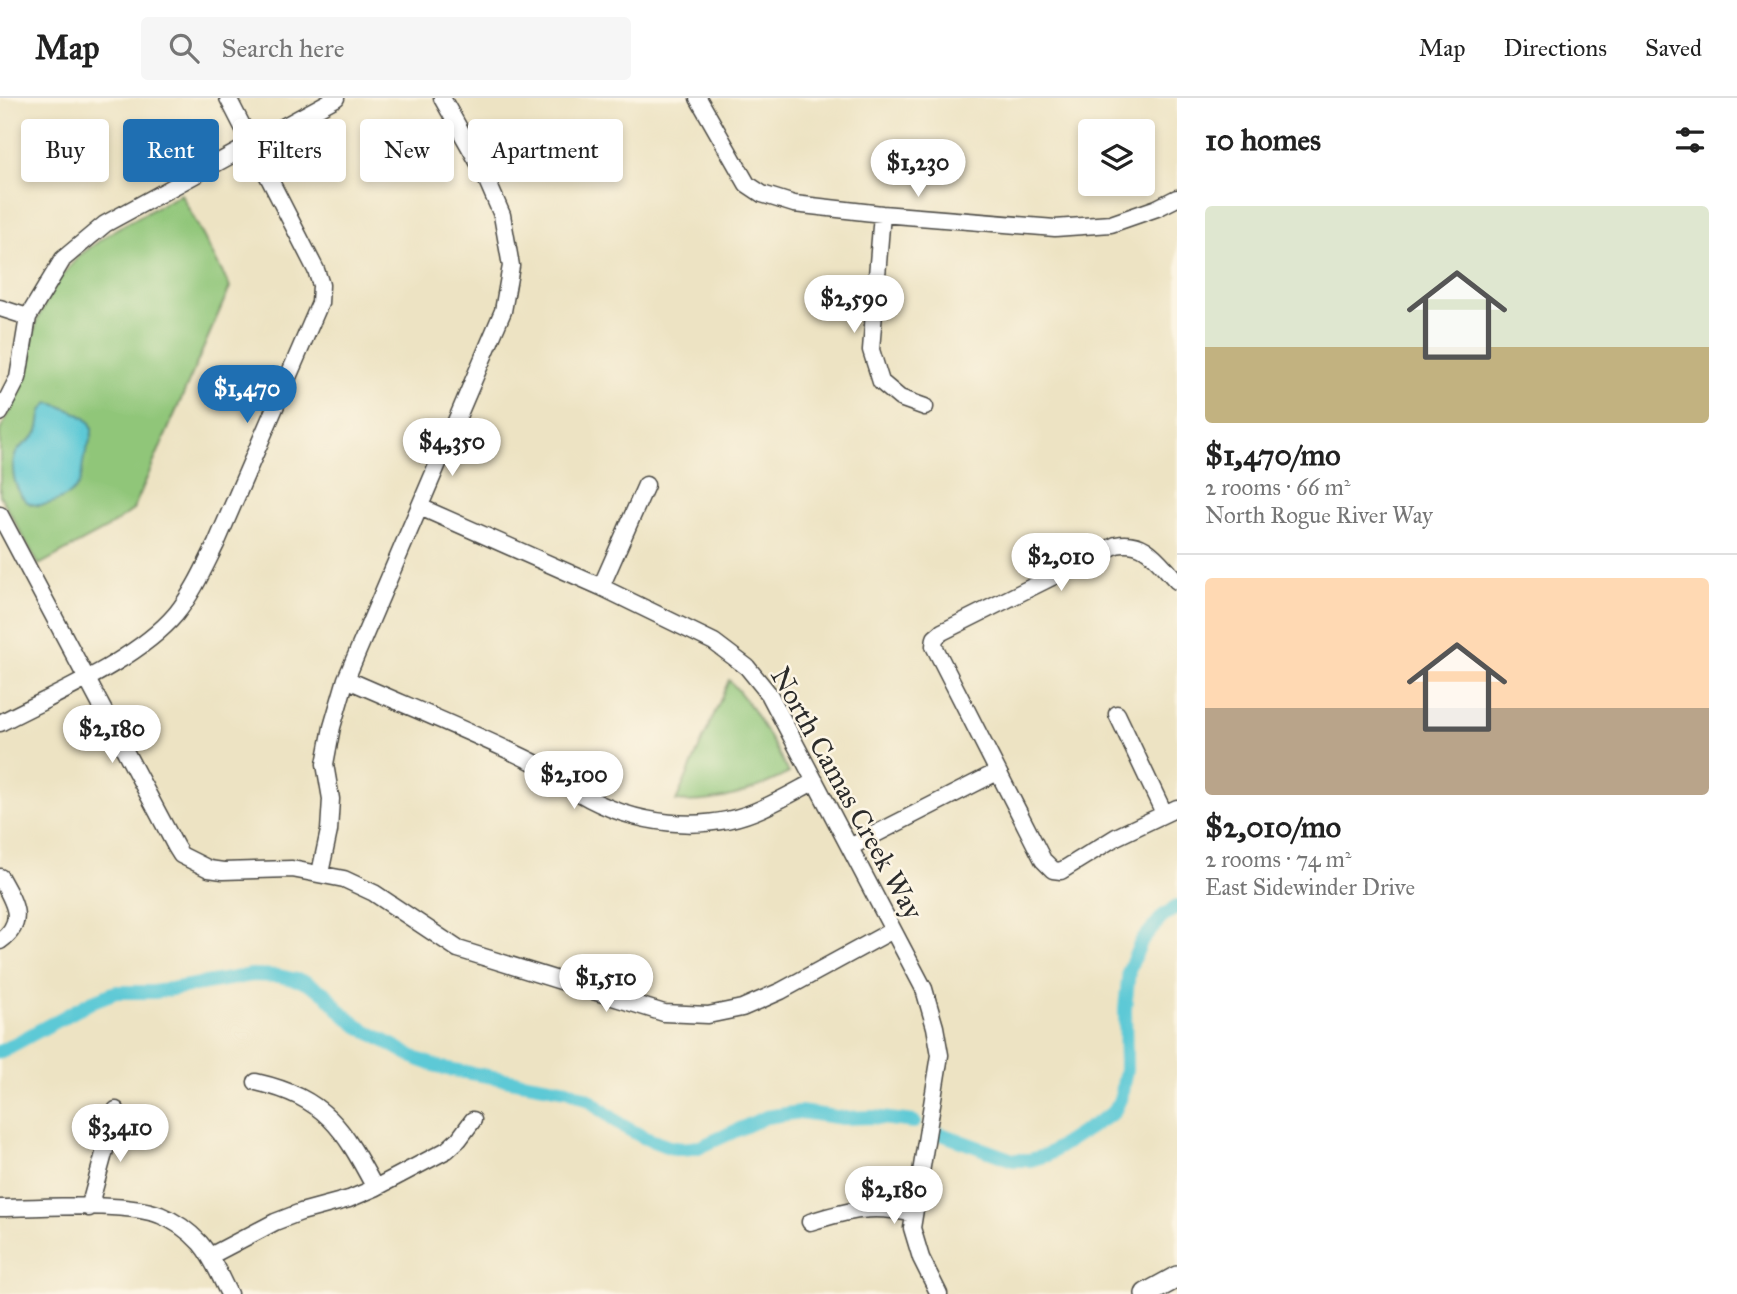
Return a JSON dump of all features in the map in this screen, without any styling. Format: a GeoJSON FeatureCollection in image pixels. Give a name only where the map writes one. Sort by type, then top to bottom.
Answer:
{"type":"FeatureCollection","features":[{"type":"Feature","properties":{"kind":"main road"},"geometry":{"type":"LineString","coordinates":[[1146,1294],[1177,1277]]}},
{"type":"Feature","properties":{"kind":"street"},"geometry":{"type":"LineString","coordinates":[[228,98],[239,119]]}},
{"type":"Feature","properties":{"kind":"street"},"geometry":{"type":"LineString","coordinates":[[298,119],[336,98]]}},
{"type":"Feature","properties":{"kind":"street"},"geometry":{"type":"LineString","coordinates":[[320,873],[329,831],[331,799],[325,764],[346,679],[503,311],[511,266],[502,215],[482,169],[442,98]]}},
{"type":"Feature","properties":{"kind":"street"},"geometry":{"type":"LineString","coordinates":[[698,98],[747,184],[762,194],[794,204],[1055,228],[1111,224],[1177,198]]}},
{"type":"Feature","properties":{"kind":"street"},"geometry":{"type":"LineString","coordinates":[[0,413],[18,378],[28,317],[63,259],[105,224],[233,154]]}},
{"type":"Feature","properties":{"kind":"street"},"geometry":{"type":"LineString","coordinates":[[0,723],[129,655],[153,638],[177,613],[197,583],[320,303],[321,285],[316,270],[271,182]]}},
{"type":"Feature","properties":{"kind":"street"},"geometry":{"type":"LineString","coordinates":[[882,214],[871,350],[881,382],[900,398],[926,407]]}},
{"type":"Feature","properties":{"kind":"street"},"geometry":{"type":"LineString","coordinates":[[0,308],[28,317]]}},
{"type":"Feature","properties":{"kind":"street"},"geometry":{"type":"LineString","coordinates":[[601,587],[646,485]]}},
{"type":"Feature","properties":{"kind":"street","name":"North Camas Creek Way"},"geometry":{"type":"LineString","coordinates":[[420,507],[601,587],[714,642],[747,667],[769,694],[924,989],[935,1027],[940,1055],[912,1228],[921,1258],[939,1294]]}},
{"type":"Feature","properties":{"kind":"street"},"geometry":{"type":"LineString","coordinates":[[0,515],[181,855],[209,869],[292,869],[344,879],[374,893],[457,949],[664,1013],[708,1015],[742,1008],[781,991],[893,930]]}},
{"type":"Feature","properties":{"kind":"street"},"geometry":{"type":"LineString","coordinates":[[1117,714],[1170,811],[1116,837],[1057,871],[1043,860],[936,653],[935,638],[942,632],[1116,545],[1134,544],[1145,548],[1177,581]]}},
{"type":"Feature","properties":{"kind":"street"},"geometry":{"type":"LineString","coordinates":[[346,679],[498,745],[551,771],[578,792],[614,810],[647,821],[688,823],[726,820],[761,809],[815,781]]}},
{"type":"Feature","properties":{"kind":"street"},"geometry":{"type":"LineString","coordinates":[[850,847],[997,772]]}},
{"type":"Feature","properties":{"kind":"street"},"geometry":{"type":"LineString","coordinates":[[0,877],[17,918],[14,929],[0,940]]}},
{"type":"Feature","properties":{"kind":"street"},"geometry":{"type":"LineString","coordinates":[[256,1082],[282,1088],[310,1103],[335,1122],[352,1144],[375,1188]]}},
{"type":"Feature","properties":{"kind":"street"},"geometry":{"type":"LineString","coordinates":[[89,1208],[116,1110]]}},
{"type":"Feature","properties":{"kind":"street"},"geometry":{"type":"LineString","coordinates":[[209,1256],[275,1222],[375,1188],[447,1150],[473,1120]]}},
{"type":"Feature","properties":{"kind":"street"},"geometry":{"type":"LineString","coordinates":[[0,1208],[132,1209],[160,1215],[189,1233],[209,1256],[229,1294]]}},
{"type":"Feature","properties":{"kind":"street"},"geometry":{"type":"LineString","coordinates":[[810,1222],[852,1210],[894,1209],[914,1214]]}},
{"type":"Feature","properties":{"kind":"green space"},"geometry":{"type":"Polygon","coordinates":[[[181,194],[230,287],[133,510],[106,529],[39,565],[0,495],[0,431],[22,387],[37,320],[55,284],[80,255],[116,229],[181,194]]]}},
{"type":"Feature","properties":{"kind":"green space"},"geometry":{"type":"Polygon","coordinates":[[[729,680],[755,713],[789,773],[762,786],[720,799],[676,801],[729,680]]]}},
{"type":"Feature","properties":{"kind":"water"},"geometry":{"type":"Polygon","coordinates":[[[49,403],[86,418],[92,427],[91,438],[81,478],[74,491],[53,502],[31,504],[21,495],[15,483],[13,462],[18,450],[36,434],[42,412],[49,403]]]}},
{"type":"Feature","properties":{"kind":"waterway"},"geometry":{"type":"LineString","coordinates":[[941,1134],[1013,1160],[1030,1160],[1047,1155],[1114,1112],[1121,1097],[1126,1069],[1125,1009],[1129,970],[1141,942],[1163,916],[1177,907]]}},
{"type":"Feature","properties":{"kind":"waterway"},"geometry":{"type":"LineString","coordinates":[[0,1052],[93,1001],[116,992],[154,992],[252,975],[279,976],[306,982],[326,994],[341,1012],[358,1026],[417,1059],[442,1068],[567,1090],[589,1100],[621,1125],[669,1147],[700,1147],[766,1117],[800,1112],[843,1118],[873,1117],[914,1122]]}}]}
